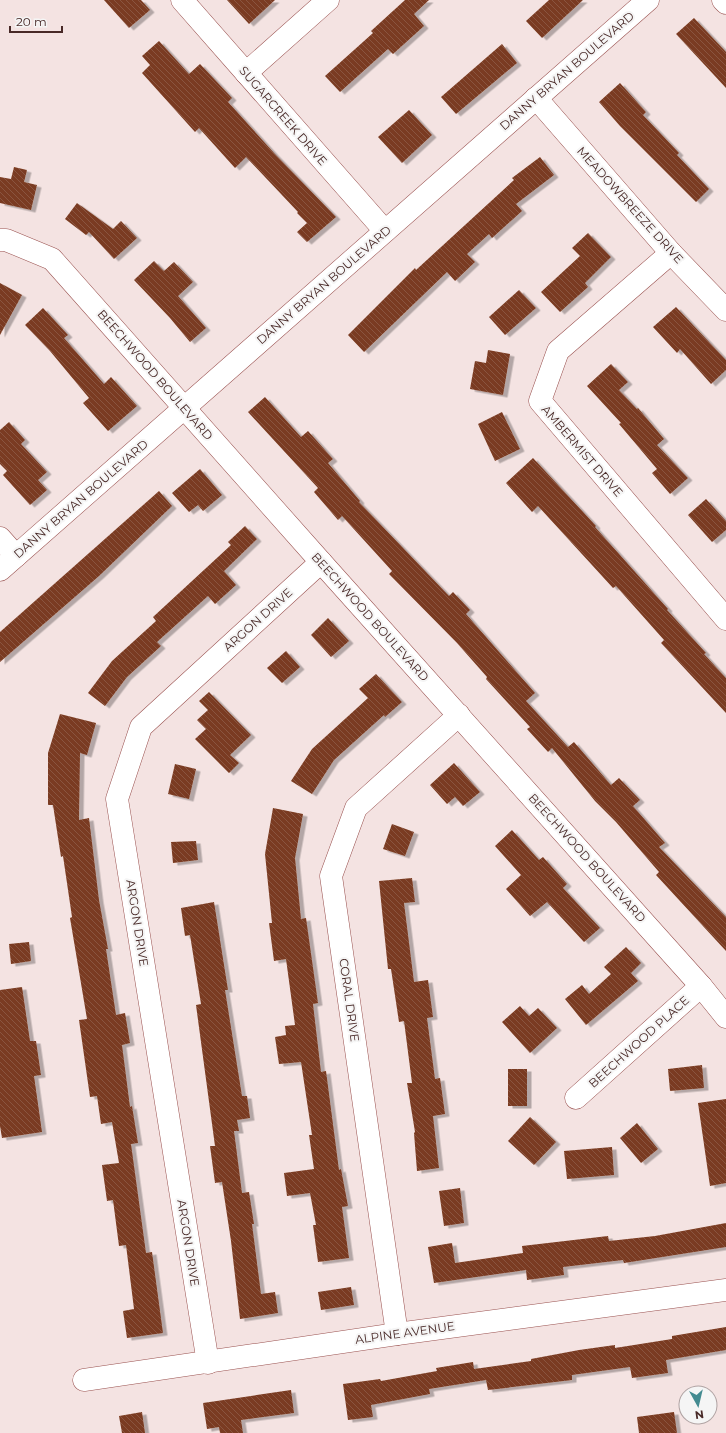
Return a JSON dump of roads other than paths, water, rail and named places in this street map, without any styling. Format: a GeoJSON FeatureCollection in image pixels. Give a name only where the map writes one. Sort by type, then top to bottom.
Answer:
{"type":"FeatureCollection","features":[{"type":"Feature","properties":{"kind":"street","name":"SUGARCREEK DRIVE"},"geometry":{"type":"LineString","coordinates":[[182,0],[385,231]]}},
{"type":"Feature","properties":{"kind":"street"},"geometry":{"type":"LineString","coordinates":[[246,73],[328,0]]}},
{"type":"Feature","properties":{"kind":"street","name":"DANNY BRYAN BOULEVARD"},"geometry":{"type":"LineString","coordinates":[[0,570],[648,0]]}},
{"type":"Feature","properties":{"kind":"street"},"geometry":{"type":"LineString","coordinates":[[723,0],[726,4]]}},
{"type":"Feature","properties":{"kind":"street","name":"MEADOWBREEZE DRIVE"},"geometry":{"type":"LineString","coordinates":[[536,98],[671,252],[726,310]]}},
{"type":"Feature","properties":{"kind":"street","name":"BEECHWOOD BOULEVARD"},"geometry":{"type":"LineString","coordinates":[[0,240],[6,240],[52,259],[320,562],[459,715],[701,986],[726,1016]]}},
{"type":"Feature","properties":{"kind":"street","name":"AMBERMIST DRIVE"},"geometry":{"type":"LineString","coordinates":[[671,252],[558,351],[540,401],[726,619]]}},
{"type":"Feature","properties":{"kind":"street"},"geometry":{"type":"LineString","coordinates":[[0,538],[16,556]]}},
{"type":"Feature","properties":{"kind":"street","name":"ARGON DRIVE"},"geometry":{"type":"LineString","coordinates":[[208,1363],[117,799],[141,726],[320,562]]}},
{"type":"Feature","properties":{"kind":"street","name":"CORAL DRIVE"},"geometry":{"type":"LineString","coordinates":[[397,1334],[331,876],[356,808],[459,715]]}},
{"type":"Feature","properties":{"kind":"street","name":"BEECHWOOD PLACE"},"geometry":{"type":"LineString","coordinates":[[576,1098],[701,986]]}},
{"type":"Feature","properties":{"kind":"street","name":"ALPINE AVENUE"},"geometry":{"type":"LineString","coordinates":[[84,1380],[208,1363],[397,1334],[726,1290]]}}]}
